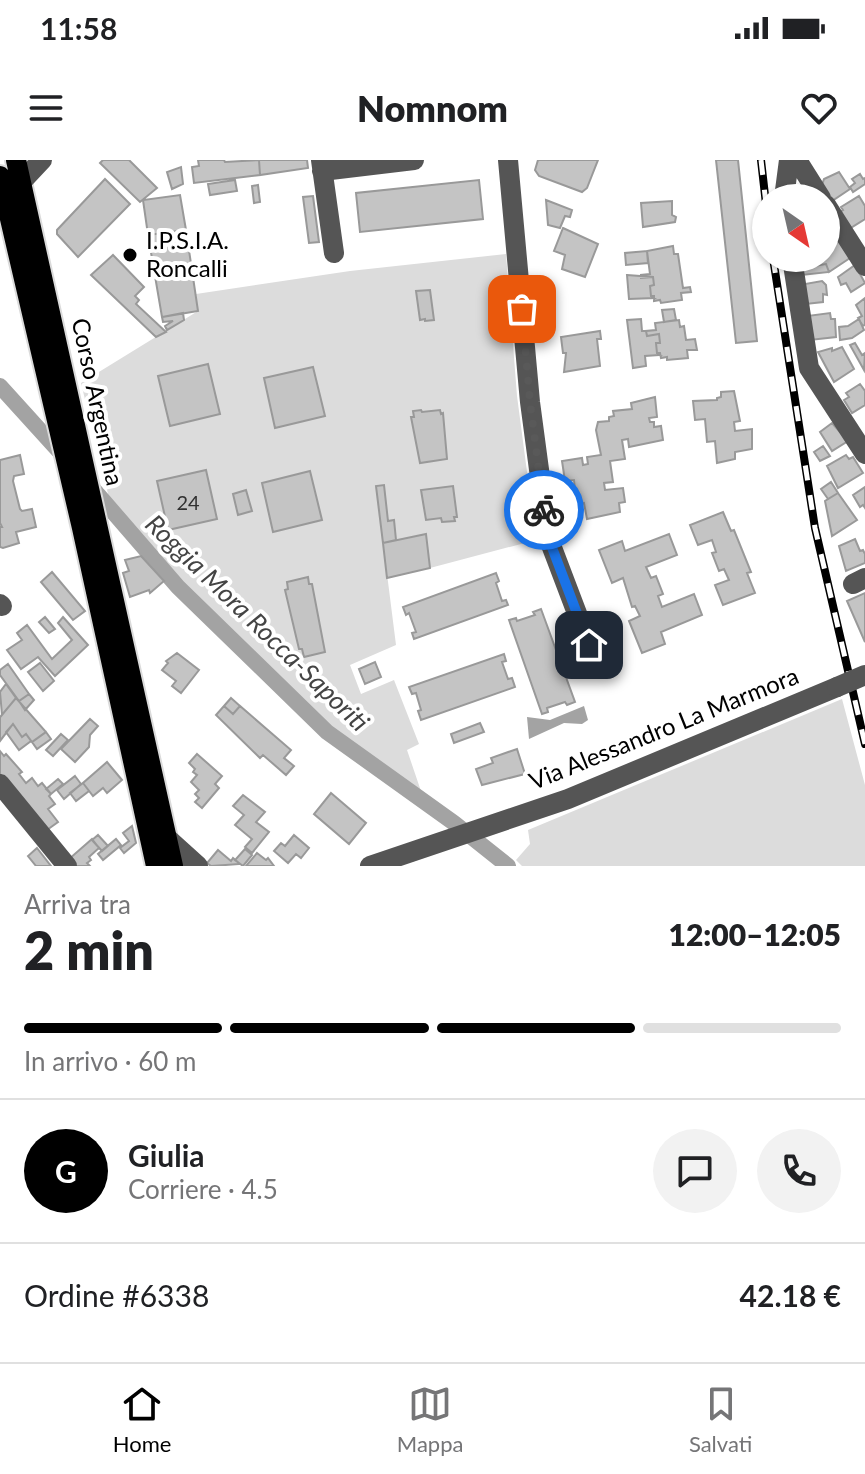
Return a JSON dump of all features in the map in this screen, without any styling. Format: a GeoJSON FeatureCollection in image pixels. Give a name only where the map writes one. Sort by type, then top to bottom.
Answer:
{"type":"FeatureCollection","features":[{"type":"Feature","properties":{"kind":"main road","name":"Corso Argentina"},"geometry":{"type":"LineString","coordinates":[[16,160],[94,510],[156,855]]}},
{"type":"Feature","properties":{"kind":"main road","name":"Corso Argentina"},"geometry":{"type":"LineString","coordinates":[[0,176],[2,203],[63,445],[156,855],[173,866]]}},
{"type":"Feature","properties":{"kind":"street"},"geometry":{"type":"LineString","coordinates":[[2,203],[42,160]]}},
{"type":"Feature","properties":{"kind":"street"},"geometry":{"type":"LineString","coordinates":[[334,253],[321,165],[414,160]]}},
{"type":"Feature","properties":{"kind":"street"},"geometry":{"type":"LineString","coordinates":[[508,160],[530,402],[548,537],[589,645]]}},
{"type":"Feature","properties":{"kind":"street"},"geometry":{"type":"LineString","coordinates":[[786,184],[789,160]]}},
{"type":"Feature","properties":{"kind":"street"},"geometry":{"type":"LineString","coordinates":[[797,160],[812,184]]}},
{"type":"Feature","properties":{"kind":"street"},"geometry":{"type":"LineString","coordinates":[[840,227],[865,266]]}},
{"type":"Feature","properties":{"kind":"street"},"geometry":{"type":"LineString","coordinates":[[794,272],[809,368],[865,454]]}},
{"type":"Feature","properties":{"kind":"street","name":"Via Alessandro La Marmora"},"geometry":{"type":"LineString","coordinates":[[370,866],[568,799],[865,675]]}},
{"type":"Feature","properties":{"kind":"street"},"geometry":{"type":"LineString","coordinates":[[0,784],[67,866]]}},
{"type":"Feature","properties":{"kind":"street"},"geometry":{"type":"LineString","coordinates":[[156,855],[198,866]]}},
{"type":"Feature","properties":{"kind":"shaded area"},"geometry":{"type":"Polygon","coordinates":[[[506,254],[517,396],[536,540],[430,568],[396,540],[394,520],[388,521],[384,485],[376,487],[396,645],[350,665],[361,694],[394,680],[419,744],[407,750],[423,797],[334,732],[183,585],[109,498],[81,383],[198,311],[196,294],[350,271],[506,254]]]}},
{"type":"Feature","properties":{"kind":"shaded area"},"geometry":{"type":"Polygon","coordinates":[[[842,699],[865,785],[865,866],[522,866],[516,860],[530,844],[528,830],[842,699]]]}},
{"type":"Feature","properties":{"kind":"shaded area"},"geometry":{"type":"Polygon","coordinates":[[[584,706],[588,720],[582,724],[564,723],[529,739],[527,717],[550,720],[584,706]]]}},
{"type":"Feature","properties":{"kind":"building"},"geometry":{"type":"Polygon","coordinates":[[[103,160],[129,160],[157,188],[140,202],[100,163],[103,160]]]}},
{"type":"Feature","properties":{"kind":"building"},"geometry":{"type":"Polygon","coordinates":[[[198,160],[259,160],[260,175],[194,183],[192,167],[199,166],[198,160]]]}},
{"type":"Feature","properties":{"kind":"building"},"geometry":{"type":"Polygon","coordinates":[[[259,160],[307,160],[308,168],[260,175],[259,160]]]}},
{"type":"Feature","properties":{"kind":"building"},"geometry":{"type":"Polygon","coordinates":[[[538,160],[598,160],[587,188],[582,192],[539,176],[535,170],[538,160]]]}},
{"type":"Feature","properties":{"kind":"building"},"geometry":{"type":"Polygon","coordinates":[[[716,160],[738,160],[757,341],[736,343],[716,160]]]}},
{"type":"Feature","properties":{"kind":"building"},"geometry":{"type":"Polygon","coordinates":[[[181,167],[183,184],[172,189],[167,172],[181,167]]]}},
{"type":"Feature","properties":{"kind":"building"},"geometry":{"type":"Polygon","coordinates":[[[839,172],[850,189],[840,196],[840,184],[822,184],[824,179],[839,172]]]}},
{"type":"Feature","properties":{"kind":"building"},"geometry":{"type":"Polygon","coordinates":[[[860,174],[865,178],[865,184],[853,192],[850,187],[855,183],[852,179],[860,174]]]}},
{"type":"Feature","properties":{"kind":"building"},"geometry":{"type":"Polygon","coordinates":[[[105,179],[130,204],[78,257],[57,234],[57,230],[105,179]]]}},
{"type":"Feature","properties":{"kind":"building"},"geometry":{"type":"Polygon","coordinates":[[[235,180],[237,191],[210,195],[208,184],[235,180]]]}},
{"type":"Feature","properties":{"kind":"building"},"geometry":{"type":"Polygon","coordinates":[[[479,180],[483,219],[360,232],[356,193],[479,180]]]}},
{"type":"Feature","properties":{"kind":"building"},"geometry":{"type":"Polygon","coordinates":[[[258,185],[260,202],[254,203],[252,186],[258,185]]]}},
{"type":"Feature","properties":{"kind":"building"},"geometry":{"type":"Polygon","coordinates":[[[180,195],[186,230],[148,235],[143,200],[180,195]]]}},
{"type":"Feature","properties":{"kind":"building"},"geometry":{"type":"Polygon","coordinates":[[[313,196],[319,242],[309,243],[303,197],[313,196]]]}},
{"type":"Feature","properties":{"kind":"building"},"geometry":{"type":"Polygon","coordinates":[[[859,196],[865,206],[865,219],[849,229],[840,214],[843,210],[841,207],[859,196]]]}},
{"type":"Feature","properties":{"kind":"building"},"geometry":{"type":"Polygon","coordinates":[[[546,200],[572,210],[570,217],[565,216],[560,228],[548,225],[546,200]]]}},
{"type":"Feature","properties":{"kind":"building"},"geometry":{"type":"Polygon","coordinates":[[[672,201],[675,222],[643,227],[641,203],[672,201]]]}},
{"type":"Feature","properties":{"kind":"building"},"geometry":{"type":"Polygon","coordinates":[[[563,228],[598,244],[585,277],[562,269],[565,255],[554,251],[563,228]]]}},
{"type":"Feature","properties":{"kind":"building"},"geometry":{"type":"Polygon","coordinates":[[[186,230],[198,311],[162,317],[148,235],[186,230]]]}},
{"type":"Feature","properties":{"kind":"building"},"geometry":{"type":"Polygon","coordinates":[[[840,242],[850,258],[840,265],[840,242]]]}},
{"type":"Feature","properties":{"kind":"building"},"geometry":{"type":"Polygon","coordinates":[[[673,246],[674,254],[678,254],[683,288],[690,287],[691,292],[681,293],[682,300],[661,303],[651,296],[653,277],[641,278],[641,275],[650,274],[647,251],[673,246]]]}},
{"type":"Feature","properties":{"kind":"building"},"geometry":{"type":"Polygon","coordinates":[[[647,251],[648,263],[626,265],[625,253],[647,251]]]}},
{"type":"Feature","properties":{"kind":"building"},"geometry":{"type":"Polygon","coordinates":[[[113,255],[144,287],[135,296],[139,300],[136,304],[166,332],[156,337],[91,275],[113,255]]]}},
{"type":"Feature","properties":{"kind":"building"},"geometry":{"type":"Polygon","coordinates":[[[855,265],[865,283],[851,292],[846,283],[841,285],[838,277],[855,265]]]}},
{"type":"Feature","properties":{"kind":"building"},"geometry":{"type":"Polygon","coordinates":[[[802,272],[829,272],[802,275],[802,272]]]}},
{"type":"Feature","properties":{"kind":"building"},"geometry":{"type":"Polygon","coordinates":[[[627,275],[653,277],[654,285],[650,286],[654,298],[629,299],[627,275]]]}},
{"type":"Feature","properties":{"kind":"building"},"geometry":{"type":"Polygon","coordinates":[[[822,281],[826,285],[827,295],[823,294],[823,302],[806,304],[805,284],[822,281]]]}},
{"type":"Feature","properties":{"kind":"building"},"geometry":{"type":"Polygon","coordinates":[[[430,290],[434,320],[420,320],[416,291],[430,290]]]}},
{"type":"Feature","properties":{"kind":"building"},"geometry":{"type":"Polygon","coordinates":[[[865,298],[865,325],[863,326],[856,305],[865,298]]]}},
{"type":"Feature","properties":{"kind":"building"},"geometry":{"type":"Polygon","coordinates":[[[674,309],[676,320],[664,322],[662,310],[674,309]]]}},
{"type":"Feature","properties":{"kind":"building"},"geometry":{"type":"Polygon","coordinates":[[[183,313],[184,320],[167,330],[165,326],[173,321],[163,322],[162,317],[183,313]]]}},
{"type":"Feature","properties":{"kind":"building"},"geometry":{"type":"Polygon","coordinates":[[[830,313],[831,319],[835,319],[836,337],[810,340],[807,316],[830,313]]]}},
{"type":"Feature","properties":{"kind":"building"},"geometry":{"type":"Polygon","coordinates":[[[641,319],[642,331],[646,331],[647,336],[659,334],[660,343],[656,343],[660,355],[645,356],[646,366],[633,368],[627,320],[641,319]]]}},
{"type":"Feature","properties":{"kind":"building"},"geometry":{"type":"Polygon","coordinates":[[[859,319],[864,330],[852,338],[840,340],[839,327],[848,326],[859,319]]]}},
{"type":"Feature","properties":{"kind":"building"},"geometry":{"type":"Polygon","coordinates":[[[679,320],[680,327],[684,326],[686,340],[695,339],[697,350],[687,350],[688,358],[661,358],[656,343],[660,343],[659,334],[647,336],[646,331],[656,330],[655,323],[679,320]]]}},
{"type":"Feature","properties":{"kind":"building"},"geometry":{"type":"Polygon","coordinates":[[[600,331],[601,339],[597,339],[600,366],[564,372],[566,353],[563,353],[561,337],[600,331]]]}},
{"type":"Feature","properties":{"kind":"building"},"geometry":{"type":"Polygon","coordinates":[[[855,343],[862,355],[865,353],[864,370],[850,345],[855,343]]]}},
{"type":"Feature","properties":{"kind":"building"},"geometry":{"type":"Polygon","coordinates":[[[842,347],[854,369],[834,382],[818,352],[842,347]]]}},
{"type":"Feature","properties":{"kind":"building"},"geometry":{"type":"Polygon","coordinates":[[[208,364],[220,414],[170,426],[158,376],[208,364]]]}},
{"type":"Feature","properties":{"kind":"building"},"geometry":{"type":"Polygon","coordinates":[[[313,367],[325,416],[275,428],[264,378],[313,367]]]}},
{"type":"Feature","properties":{"kind":"building"},"geometry":{"type":"Polygon","coordinates":[[[860,384],[865,391],[865,405],[852,413],[844,400],[849,397],[846,393],[860,384]]]}},
{"type":"Feature","properties":{"kind":"building"},"geometry":{"type":"Polygon","coordinates":[[[734,391],[740,421],[734,422],[735,431],[752,429],[752,449],[735,452],[735,459],[717,463],[715,441],[707,442],[705,419],[695,420],[693,401],[717,400],[721,392],[734,391]]]}},
{"type":"Feature","properties":{"kind":"building"},"geometry":{"type":"Polygon","coordinates":[[[655,397],[657,417],[649,418],[650,422],[654,422],[654,427],[661,426],[663,440],[629,447],[628,439],[622,440],[625,459],[610,461],[613,482],[604,483],[605,490],[623,488],[625,502],[619,503],[620,512],[587,519],[584,503],[581,504],[581,498],[576,499],[574,480],[565,481],[562,461],[582,458],[583,465],[588,464],[587,457],[601,455],[596,430],[598,422],[609,421],[609,417],[614,416],[613,411],[632,409],[631,403],[655,397]]]}},
{"type":"Feature","properties":{"kind":"building"},"geometry":{"type":"Polygon","coordinates":[[[440,410],[443,413],[447,459],[420,463],[411,417],[414,417],[413,411],[440,410]]]}},
{"type":"Feature","properties":{"kind":"building"},"geometry":{"type":"Polygon","coordinates":[[[832,423],[848,441],[832,451],[820,432],[832,423]]]}},
{"type":"Feature","properties":{"kind":"building"},"geometry":{"type":"Polygon","coordinates":[[[823,446],[830,456],[820,461],[814,452],[823,446]]]}},
{"type":"Feature","properties":{"kind":"building"},"geometry":{"type":"Polygon","coordinates":[[[20,455],[24,474],[14,476],[13,481],[20,509],[32,509],[36,527],[16,532],[19,543],[3,548],[0,547],[0,460],[20,455]]]}},
{"type":"Feature","properties":{"kind":"building"},"geometry":{"type":"Polygon","coordinates":[[[846,455],[849,459],[853,457],[863,473],[838,488],[827,466],[846,455]]]}},
{"type":"Feature","properties":{"kind":"building"},"geometry":{"type":"Polygon","coordinates":[[[206,470],[217,519],[168,530],[157,481],[206,470]]]}},
{"type":"Feature","properties":{"kind":"building"},"geometry":{"type":"Polygon","coordinates":[[[310,471],[322,520],[273,532],[262,483],[310,471]]]}},
{"type":"Feature","properties":{"kind":"building"},"geometry":{"type":"Polygon","coordinates":[[[831,482],[838,493],[828,499],[821,489],[831,482]]]}},
{"type":"Feature","properties":{"kind":"building"},"geometry":{"type":"Polygon","coordinates":[[[384,485],[388,521],[394,520],[396,540],[383,543],[376,486],[384,485]]]}},
{"type":"Feature","properties":{"kind":"building"},"geometry":{"type":"Polygon","coordinates":[[[453,486],[455,521],[442,522],[441,518],[426,520],[421,490],[453,486]]]}},
{"type":"Feature","properties":{"kind":"building"},"geometry":{"type":"Polygon","coordinates":[[[865,487],[865,508],[863,505],[860,507],[853,495],[865,487]]]}},
{"type":"Feature","properties":{"kind":"building"},"geometry":{"type":"Polygon","coordinates":[[[246,490],[252,511],[238,515],[233,494],[246,490]]]}},
{"type":"Feature","properties":{"kind":"building"},"geometry":{"type":"Polygon","coordinates":[[[838,493],[857,520],[832,536],[825,501],[838,493]]]}},
{"type":"Feature","properties":{"kind":"building"},"geometry":{"type":"Polygon","coordinates":[[[723,512],[751,572],[747,573],[755,593],[723,605],[715,585],[729,580],[724,569],[719,571],[712,553],[716,552],[712,540],[698,545],[690,525],[723,512]]]}},
{"type":"Feature","properties":{"kind":"building"},"geometry":{"type":"Polygon","coordinates":[[[426,534],[430,568],[387,578],[383,543],[426,534]]]}},
{"type":"Feature","properties":{"kind":"building"},"geometry":{"type":"Polygon","coordinates":[[[669,534],[677,555],[646,567],[651,578],[656,576],[663,594],[658,596],[662,607],[694,594],[702,615],[661,632],[665,644],[642,653],[629,621],[640,616],[635,606],[632,607],[623,578],[612,583],[599,550],[622,541],[625,551],[669,534]]]}},
{"type":"Feature","properties":{"kind":"building"},"geometry":{"type":"Polygon","coordinates":[[[855,539],[860,551],[863,550],[865,554],[865,563],[846,571],[839,546],[855,539]]]}},
{"type":"Feature","properties":{"kind":"building"},"geometry":{"type":"Polygon","coordinates":[[[141,556],[164,581],[150,593],[149,590],[130,597],[123,573],[129,571],[125,560],[141,556]]]}},
{"type":"Feature","properties":{"kind":"building"},"geometry":{"type":"Polygon","coordinates":[[[52,572],[85,611],[73,620],[41,582],[52,572]]]}},
{"type":"Feature","properties":{"kind":"building"},"geometry":{"type":"Polygon","coordinates":[[[496,573],[502,601],[506,600],[508,605],[414,639],[412,633],[416,632],[409,613],[406,615],[403,607],[496,573]]]}},
{"type":"Feature","properties":{"kind":"building"},"geometry":{"type":"Polygon","coordinates":[[[308,577],[325,652],[304,657],[302,649],[299,649],[285,590],[288,589],[287,582],[308,577]]]}},
{"type":"Feature","properties":{"kind":"building"},"geometry":{"type":"Polygon","coordinates":[[[865,593],[865,642],[847,601],[865,593]]]}},
{"type":"Feature","properties":{"kind":"building"},"geometry":{"type":"Polygon","coordinates":[[[541,609],[575,702],[547,708],[548,712],[542,714],[509,620],[516,618],[517,621],[535,615],[533,612],[541,609]]]}},
{"type":"Feature","properties":{"kind":"building"},"geometry":{"type":"Polygon","coordinates":[[[45,617],[55,629],[49,633],[39,622],[45,617]]]}},
{"type":"Feature","properties":{"kind":"building"},"geometry":{"type":"Polygon","coordinates":[[[63,617],[88,645],[55,676],[38,657],[21,669],[7,650],[22,640],[17,633],[27,625],[52,659],[72,640],[58,623],[63,617]]]}},
{"type":"Feature","properties":{"kind":"building"},"geometry":{"type":"Polygon","coordinates":[[[177,653],[199,670],[181,693],[172,686],[176,681],[162,670],[168,663],[166,661],[177,653]]]}},
{"type":"Feature","properties":{"kind":"building"},"geometry":{"type":"Polygon","coordinates":[[[504,654],[506,661],[502,662],[508,679],[512,678],[515,687],[421,720],[416,693],[412,694],[409,687],[504,654]]]}},
{"type":"Feature","properties":{"kind":"building"},"geometry":{"type":"Polygon","coordinates":[[[375,662],[381,677],[365,684],[359,669],[375,662]]]}},
{"type":"Feature","properties":{"kind":"building"},"geometry":{"type":"Polygon","coordinates":[[[40,663],[54,681],[43,691],[28,672],[40,663]]]}},
{"type":"Feature","properties":{"kind":"building"},"geometry":{"type":"Polygon","coordinates":[[[8,664],[29,694],[19,701],[0,675],[0,670],[8,664]]]}},
{"type":"Feature","properties":{"kind":"building"},"geometry":{"type":"Polygon","coordinates":[[[6,684],[16,698],[2,715],[0,692],[6,684]]]}},
{"type":"Feature","properties":{"kind":"building"},"geometry":{"type":"Polygon","coordinates":[[[29,694],[34,700],[25,710],[19,701],[29,694]]]}},
{"type":"Feature","properties":{"kind":"building"},"geometry":{"type":"Polygon","coordinates":[[[16,698],[46,732],[32,742],[26,734],[22,737],[13,724],[0,741],[0,717],[16,698]]]}},
{"type":"Feature","properties":{"kind":"building"},"geometry":{"type":"Polygon","coordinates":[[[231,698],[240,706],[233,714],[224,706],[231,698]]]}},
{"type":"Feature","properties":{"kind":"building"},"geometry":{"type":"Polygon","coordinates":[[[224,706],[233,714],[240,706],[291,750],[284,758],[294,766],[286,775],[263,755],[260,758],[216,715],[224,706]]]}},
{"type":"Feature","properties":{"kind":"building"},"geometry":{"type":"Polygon","coordinates":[[[90,719],[98,726],[90,735],[89,747],[75,762],[61,749],[90,719]]]}},
{"type":"Feature","properties":{"kind":"building"},"geometry":{"type":"Polygon","coordinates":[[[480,723],[484,732],[454,743],[451,734],[480,723]]]}},
{"type":"Feature","properties":{"kind":"building"},"geometry":{"type":"Polygon","coordinates":[[[13,724],[22,737],[26,734],[31,741],[19,750],[6,732],[13,724]]]}},
{"type":"Feature","properties":{"kind":"building"},"geometry":{"type":"Polygon","coordinates":[[[46,732],[51,739],[37,749],[32,742],[46,732]]]}},
{"type":"Feature","properties":{"kind":"building"},"geometry":{"type":"Polygon","coordinates":[[[61,734],[68,740],[53,756],[46,750],[61,734]]]}},
{"type":"Feature","properties":{"kind":"building"},"geometry":{"type":"Polygon","coordinates":[[[517,749],[525,774],[482,785],[476,769],[493,763],[491,758],[517,749]]]}},
{"type":"Feature","properties":{"kind":"building"},"geometry":{"type":"Polygon","coordinates":[[[0,751],[22,772],[19,774],[26,783],[32,778],[38,786],[42,783],[51,794],[49,796],[55,804],[48,809],[58,822],[47,830],[0,774],[0,751]]]}},
{"type":"Feature","properties":{"kind":"building"},"geometry":{"type":"Polygon","coordinates":[[[197,754],[222,776],[215,784],[219,788],[202,808],[195,802],[199,798],[195,794],[199,790],[191,782],[197,775],[189,763],[197,754]]]}},
{"type":"Feature","properties":{"kind":"building"},"geometry":{"type":"Polygon","coordinates":[[[107,762],[122,780],[107,793],[103,788],[93,796],[83,783],[107,762]]]}},
{"type":"Feature","properties":{"kind":"building"},"geometry":{"type":"Polygon","coordinates":[[[75,776],[81,784],[64,799],[57,790],[75,776]]]}},
{"type":"Feature","properties":{"kind":"building"},"geometry":{"type":"Polygon","coordinates":[[[58,779],[63,784],[51,794],[46,789],[58,779]]]}},
{"type":"Feature","properties":{"kind":"building"},"geometry":{"type":"Polygon","coordinates":[[[83,783],[89,791],[76,801],[70,793],[83,783]]]}},
{"type":"Feature","properties":{"kind":"building"},"geometry":{"type":"Polygon","coordinates":[[[331,793],[366,823],[349,844],[314,814],[331,793]]]}},
{"type":"Feature","properties":{"kind":"building"},"geometry":{"type":"Polygon","coordinates":[[[243,795],[265,812],[256,822],[269,832],[252,853],[245,847],[252,839],[235,825],[244,815],[233,806],[243,795]]]}},
{"type":"Feature","properties":{"kind":"building"},"geometry":{"type":"Polygon","coordinates":[[[132,826],[136,843],[124,853],[120,848],[129,841],[123,833],[132,826]]]}},
{"type":"Feature","properties":{"kind":"building"},"geometry":{"type":"Polygon","coordinates":[[[98,835],[108,846],[102,851],[92,840],[98,835]]]}},
{"type":"Feature","properties":{"kind":"building"},"geometry":{"type":"Polygon","coordinates":[[[294,835],[309,848],[301,858],[296,854],[288,863],[274,851],[281,843],[285,846],[294,835]]]}},
{"type":"Feature","properties":{"kind":"building"},"geometry":{"type":"Polygon","coordinates":[[[92,839],[99,848],[89,857],[91,860],[87,863],[90,866],[75,866],[69,859],[92,839]]]}},
{"type":"Feature","properties":{"kind":"building"},"geometry":{"type":"Polygon","coordinates":[[[116,839],[121,845],[103,860],[98,854],[116,839]]]}},
{"type":"Feature","properties":{"kind":"building"},"geometry":{"type":"Polygon","coordinates":[[[37,848],[51,866],[36,866],[28,856],[37,848]]]}},
{"type":"Feature","properties":{"kind":"building"},"geometry":{"type":"Polygon","coordinates":[[[245,849],[252,855],[243,866],[235,860],[245,849]]]}},
{"type":"Feature","properties":{"kind":"building"},"geometry":{"type":"Polygon","coordinates":[[[218,850],[240,864],[211,866],[207,863],[218,850]]]}},
{"type":"Feature","properties":{"kind":"building"},"geometry":{"type":"Polygon","coordinates":[[[257,853],[266,860],[268,858],[274,866],[246,866],[257,853]]]}},
{"type":"Feature","properties":{"kind":"waterway","name":"Roggia Mora Rocca-Saporiti"},"geometry":{"type":"LineString","coordinates":[[0,386],[67,460]]}},
{"type":"Feature","properties":{"kind":"waterway","name":"Roggia Mora Rocca-Saporiti"},"geometry":{"type":"LineString","coordinates":[[88,483],[178,587],[327,732],[454,823],[508,866]]}},
{"type":"Feature","properties":{"kind":"railway"},"geometry":{"type":"LineString","coordinates":[[761,160],[764,184]]}},
{"type":"Feature","properties":{"kind":"railway"},"geometry":{"type":"LineString","coordinates":[[775,272],[815,528],[865,744]]}},
{"type":"Feature","properties":{"kind":"way so far"},"geometry":{"type":"LineString","coordinates":[[522,309],[544,510]]}},
{"type":"Feature","properties":{"kind":"place","name":"I.P.S.I.A. Roncalli"},"geometry":{"type":"Point","coordinates":[130,255]}},
{"type":"Feature","properties":{"kind":"route"},"geometry":{"type":"LineString","coordinates":[[544,510],[548,537],[589,645]]}}]}
